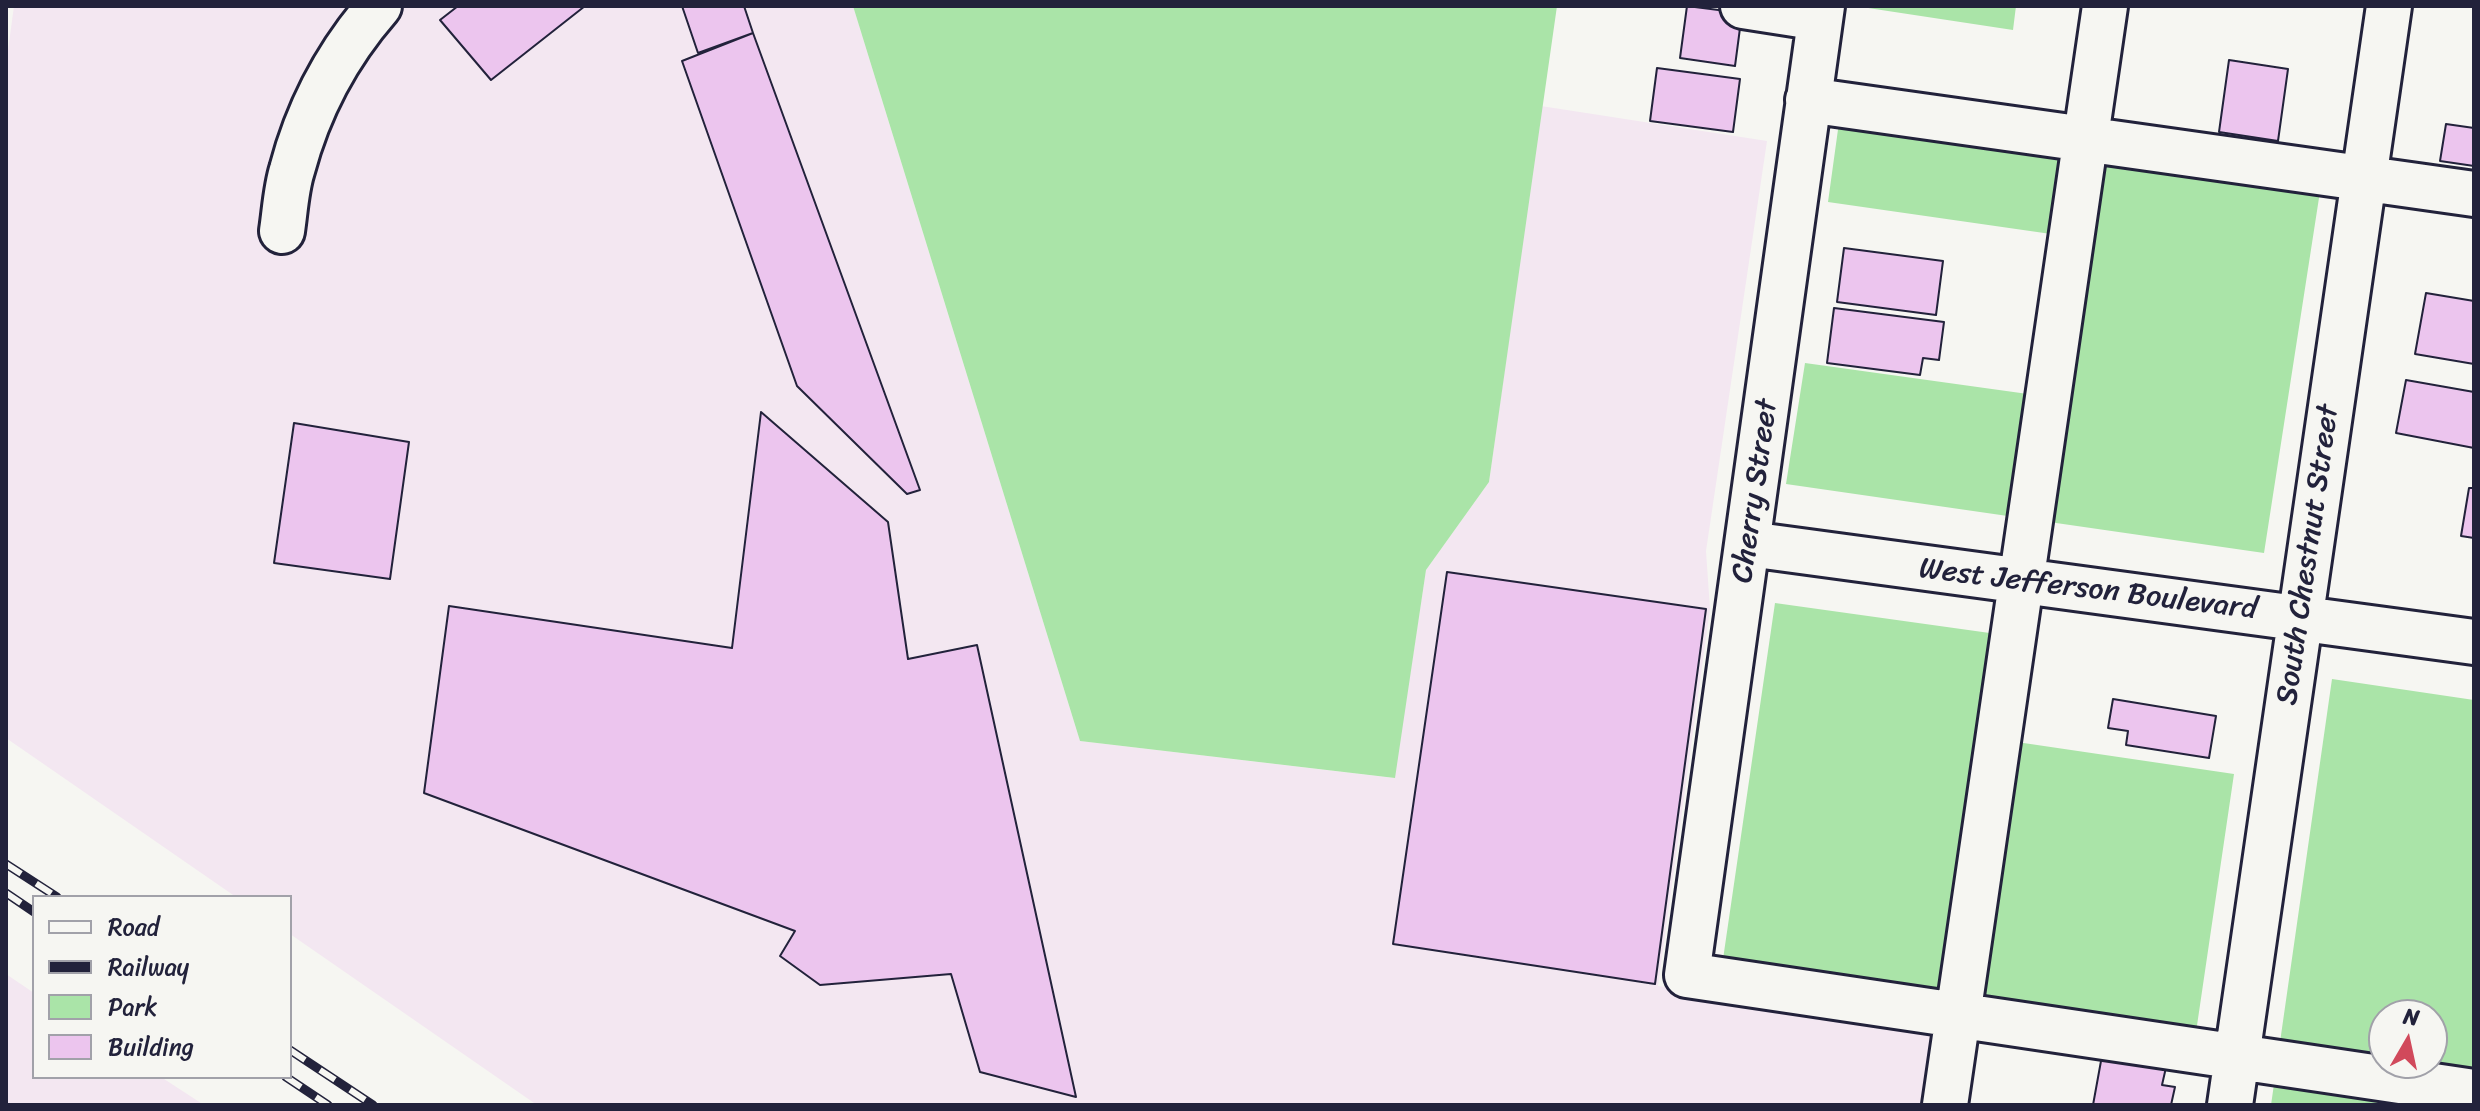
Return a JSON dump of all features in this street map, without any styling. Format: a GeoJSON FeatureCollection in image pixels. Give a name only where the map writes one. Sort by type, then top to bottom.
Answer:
{"type":"FeatureCollection","features":[{"type":"Feature","properties":{"kind":"street"},"geometry":{"type":"LineString","coordinates":[[282,231],[291,172],[311,114],[338,60],[379,6]]}},
{"type":"Feature","properties":{"kind":"street"},"geometry":{"type":"LineString","coordinates":[[1743,6],[1821,12]]}},
{"type":"Feature","properties":{"kind":"street"},"geometry":{"type":"LineString","coordinates":[[1945,1105],[2105,6]]}},
{"type":"Feature","properties":{"kind":"street","name":"South Chestnut Street"},"geometry":{"type":"LineString","coordinates":[[2230,1105],[2389,6]]}},
{"type":"Feature","properties":{"kind":"street","name":"Cherry Street"},"geometry":{"type":"LineString","coordinates":[[1821,12],[1687,975],[1959,1017]]}},
{"type":"Feature","properties":{"kind":"street"},"geometry":{"type":"LineString","coordinates":[[1808,100],[2474,194]]}},
{"type":"Feature","properties":{"kind":"street","name":"West Jefferson Boulevard"},"geometry":{"type":"LineString","coordinates":[[1749,544],[2474,642]]}},
{"type":"Feature","properties":{"kind":"street"},"geometry":{"type":"LineString","coordinates":[[1959,1017],[2474,1092]]}},
{"type":"Feature","properties":{"kind":"shaded area"},"geometry":{"type":"Polygon","coordinates":[[[14,6],[853,6],[1080,741],[1394,778],[1426,570],[1489,482],[1541,106],[1767,141],[1706,551],[1710,609],[1658,986],[1943,1029],[1932,1105],[537,1105],[292,935],[292,895],[233,895],[6,738],[6,65],[14,6]]]}},
{"type":"Feature","properties":{"kind":"shaded area"},"geometry":{"type":"Polygon","coordinates":[[[6,974],[32,992],[32,1079],[164,1079],[204,1105],[6,1105],[6,974]]]}},
{"type":"Feature","properties":{"kind":"green space"},"geometry":{"type":"Polygon","coordinates":[[[853,6],[1557,6],[1489,482],[1426,570],[1395,778],[1080,741],[853,6]]]}},
{"type":"Feature","properties":{"kind":"green space"},"geometry":{"type":"Polygon","coordinates":[[[1855,6],[2016,6],[2013,30],[1855,6]]]}},
{"type":"Feature","properties":{"kind":"green space"},"geometry":{"type":"Polygon","coordinates":[[[1840,115],[2321,185],[2264,553],[1786,484],[1805,363],[2035,395],[2058,235],[1828,202],[1840,115]]]}},
{"type":"Feature","properties":{"kind":"green space"},"geometry":{"type":"Polygon","coordinates":[[[1775,603],[2004,635],[2010,741],[2234,774],[2195,1039],[1722,966],[1775,603]]]}},
{"type":"Feature","properties":{"kind":"green space"},"geometry":{"type":"Polygon","coordinates":[[[2332,679],[2474,700],[2474,1105],[2271,1105],[2332,679]]]}},
{"type":"Feature","properties":{"kind":"building"},"geometry":{"type":"Polygon","coordinates":[[[458,6],[585,6],[491,80],[440,20],[458,6]]]}},
{"type":"Feature","properties":{"kind":"building"},"geometry":{"type":"Polygon","coordinates":[[[682,6],[744,6],[753,33],[698,53],[682,6]]]}},
{"type":"Feature","properties":{"kind":"building"},"geometry":{"type":"Polygon","coordinates":[[[1687,6],[1742,13],[1735,66],[1680,58],[1687,6]]]}},
{"type":"Feature","properties":{"kind":"building"},"geometry":{"type":"Polygon","coordinates":[[[753,33],[920,490],[907,494],[797,386],[682,61],[753,33]]]}},
{"type":"Feature","properties":{"kind":"building"},"geometry":{"type":"Polygon","coordinates":[[[2229,60],[2288,69],[2278,141],[2219,132],[2229,60]]]}},
{"type":"Feature","properties":{"kind":"building"},"geometry":{"type":"Polygon","coordinates":[[[1657,68],[1740,79],[1733,132],[1650,121],[1657,68]]]}},
{"type":"Feature","properties":{"kind":"building"},"geometry":{"type":"Polygon","coordinates":[[[2446,124],[2474,128],[2474,166],[2440,161],[2446,124]]]}},
{"type":"Feature","properties":{"kind":"building"},"geometry":{"type":"Polygon","coordinates":[[[1844,248],[1943,261],[1936,315],[1837,302],[1844,248]]]}},
{"type":"Feature","properties":{"kind":"building"},"geometry":{"type":"Polygon","coordinates":[[[2426,293],[2474,301],[2474,364],[2415,354],[2426,293]]]}},
{"type":"Feature","properties":{"kind":"building"},"geometry":{"type":"Polygon","coordinates":[[[1834,308],[1944,322],[1939,360],[1923,358],[1920,375],[1827,363],[1834,308]]]}},
{"type":"Feature","properties":{"kind":"building"},"geometry":{"type":"Polygon","coordinates":[[[2406,380],[2474,392],[2474,448],[2396,433],[2406,380]]]}},
{"type":"Feature","properties":{"kind":"building"},"geometry":{"type":"Polygon","coordinates":[[[761,412],[888,522],[908,659],[977,645],[1076,1097],[980,1072],[951,974],[820,985],[780,956],[795,931],[424,793],[449,606],[732,648],[761,412]]]}},
{"type":"Feature","properties":{"kind":"building"},"geometry":{"type":"Polygon","coordinates":[[[294,423],[409,442],[390,579],[274,563],[294,423]]]}},
{"type":"Feature","properties":{"kind":"building"},"geometry":{"type":"Polygon","coordinates":[[[2469,488],[2474,488],[2474,538],[2461,536],[2469,488]]]}},
{"type":"Feature","properties":{"kind":"building"},"geometry":{"type":"Polygon","coordinates":[[[1447,572],[1706,609],[1655,984],[1393,944],[1447,572]]]}},
{"type":"Feature","properties":{"kind":"building"},"geometry":{"type":"Polygon","coordinates":[[[2113,699],[2216,716],[2209,758],[2126,745],[2128,731],[2108,728],[2113,699]]]}},
{"type":"Feature","properties":{"kind":"building"},"geometry":{"type":"Polygon","coordinates":[[[2103,1050],[2167,1063],[2162,1085],[2175,1087],[2171,1105],[2093,1105],[2103,1050]]]}},
{"type":"Feature","properties":{"kind":"railway"},"geometry":{"type":"LineString","coordinates":[[6,864],[54,895]]}},
{"type":"Feature","properties":{"kind":"railway"},"geometry":{"type":"LineString","coordinates":[[6,893],[32,911]]}},
{"type":"Feature","properties":{"kind":"railway"},"geometry":{"type":"LineString","coordinates":[[292,1051],[373,1105]]}},
{"type":"Feature","properties":{"kind":"railway"},"geometry":{"type":"LineString","coordinates":[[289,1079],[328,1105]]}}]}
